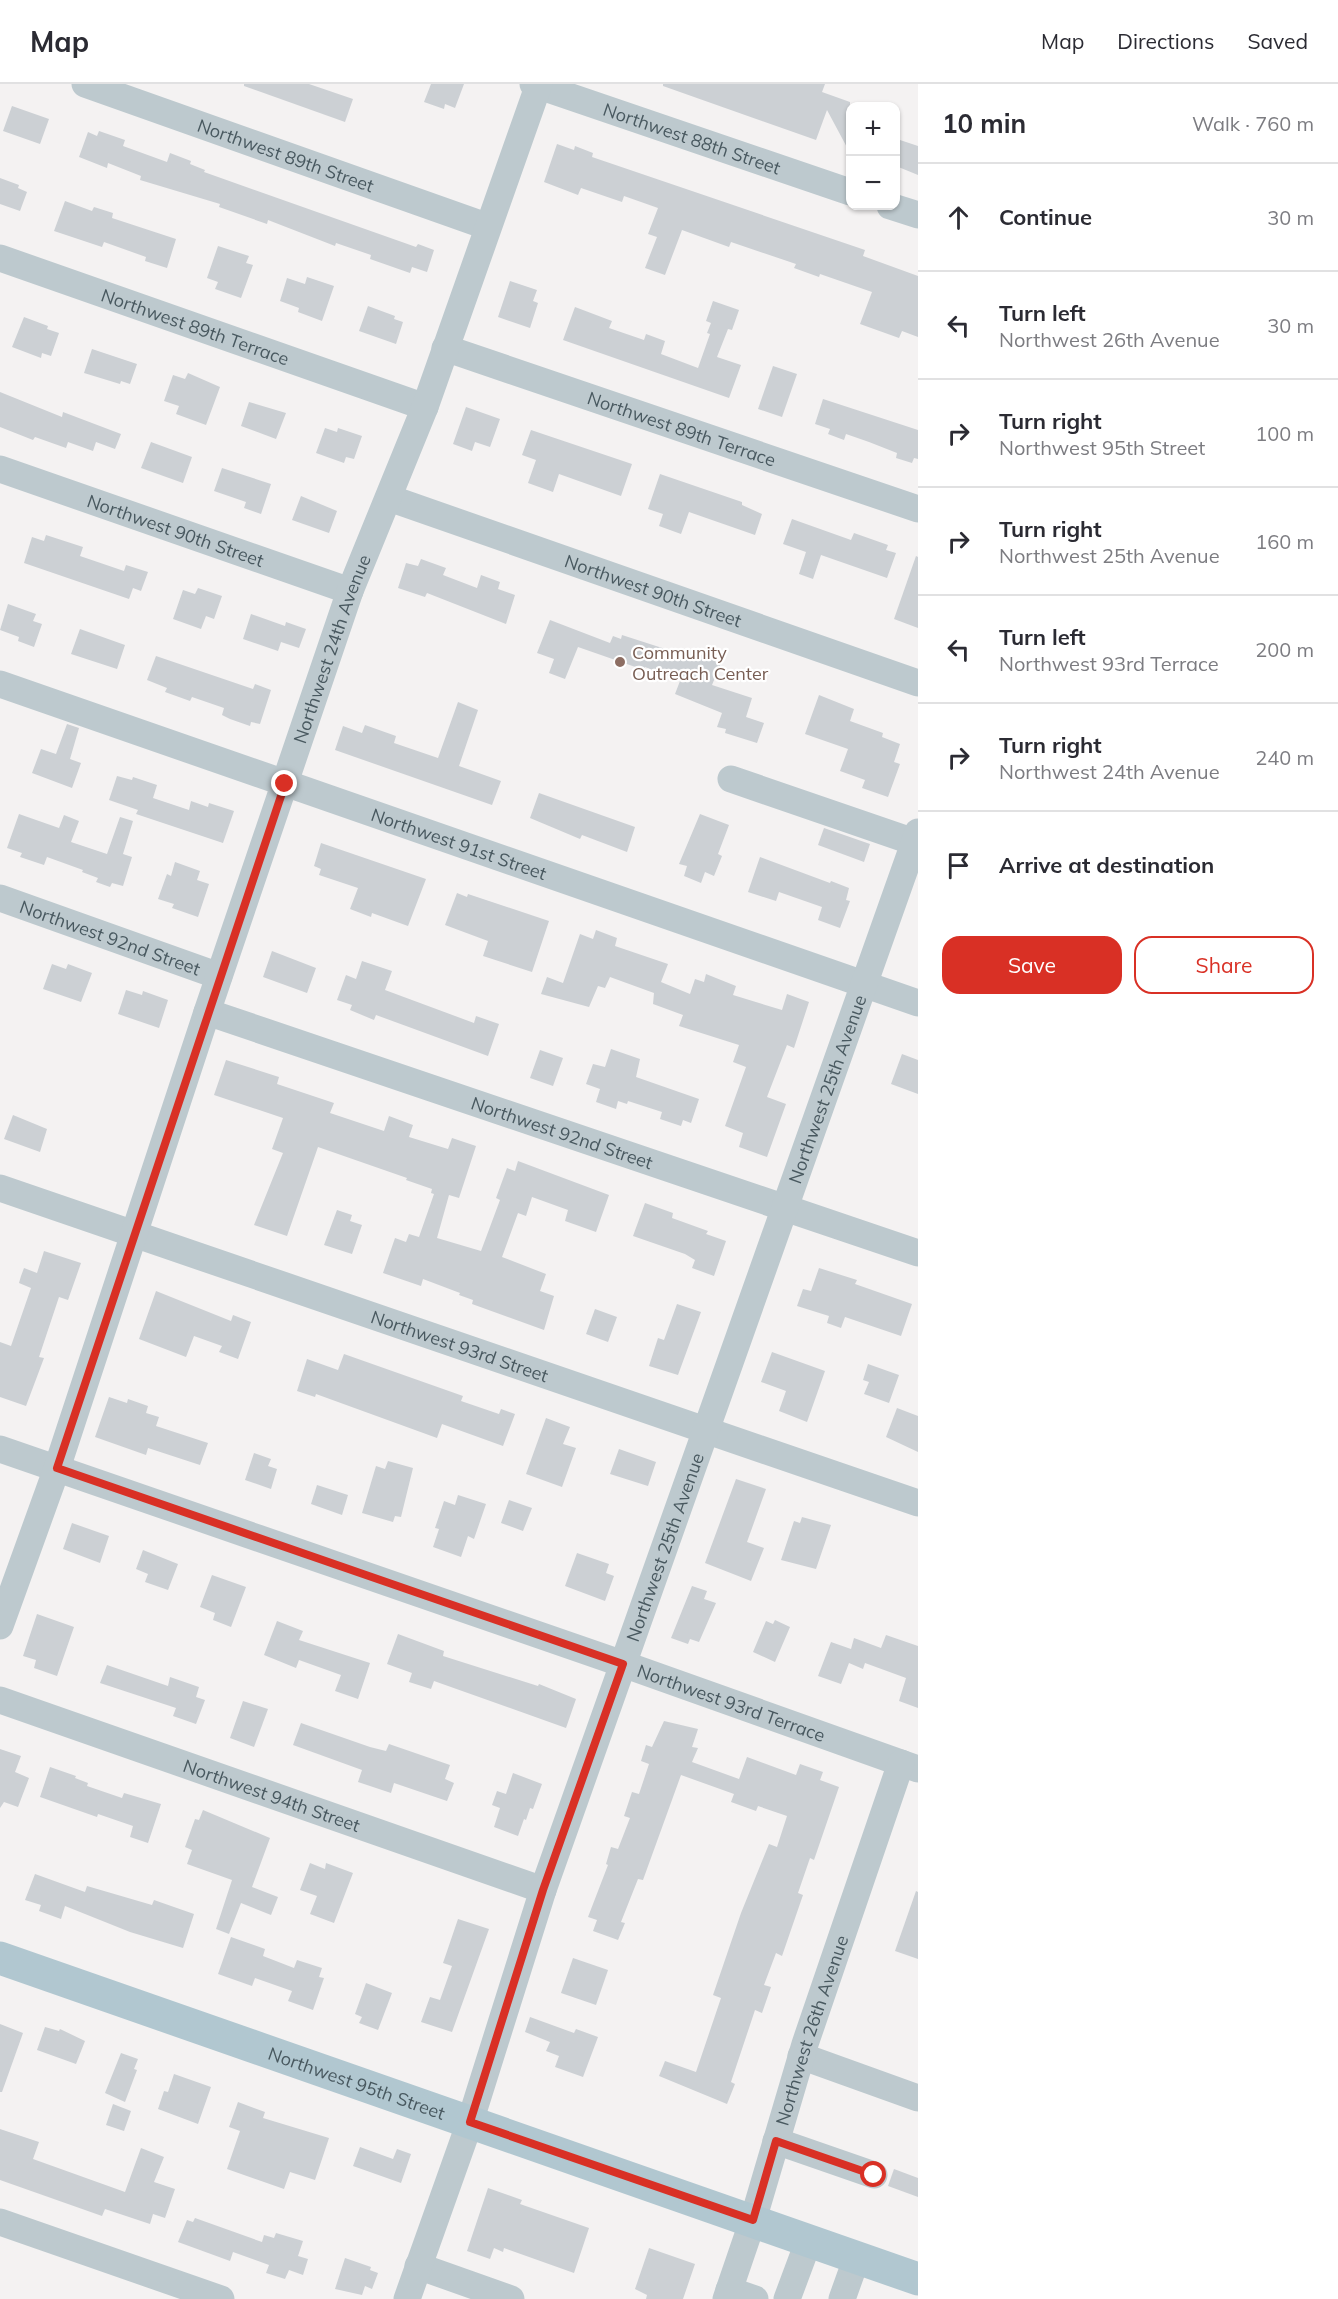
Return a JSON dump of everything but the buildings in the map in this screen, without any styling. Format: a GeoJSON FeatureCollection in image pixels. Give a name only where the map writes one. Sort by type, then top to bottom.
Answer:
{"type":"FeatureCollection","features":[{"type":"Feature","properties":{"kind":"main road","name":"Northwest 95th Street"},"geometry":{"type":"LineString","coordinates":[[0,1958],[918,2279]]}},
{"type":"Feature","properties":{"kind":"street","name":"Northwest 89th Street"},"geometry":{"type":"LineString","coordinates":[[85,84],[486,226]]}},
{"type":"Feature","properties":{"kind":"street","name":"Northwest 24th Avenue"},"geometry":{"type":"LineString","coordinates":[[0,1626],[57,1468],[219,976],[350,591],[425,407],[536,85]]}},
{"type":"Feature","properties":{"kind":"street","name":"Northwest 88th Street"},"geometry":{"type":"LineString","coordinates":[[536,85],[846,191]]}},
{"type":"Feature","properties":{"kind":"street"},"geometry":{"type":"LineString","coordinates":[[900,209],[918,215]]}},
{"type":"Feature","properties":{"kind":"street","name":"Northwest 89th Terrace"},"geometry":{"type":"LineString","coordinates":[[0,258],[425,407]]}},
{"type":"Feature","properties":{"kind":"street","name":"Northwest 89th Terrace"},"geometry":{"type":"LineString","coordinates":[[445,348],[918,510]]}},
{"type":"Feature","properties":{"kind":"street","name":"Northwest 90th Street"},"geometry":{"type":"LineString","coordinates":[[0,469],[350,591]]}},
{"type":"Feature","properties":{"kind":"street","name":"Northwest 90th Street"},"geometry":{"type":"LineString","coordinates":[[389,498],[918,683]]}},
{"type":"Feature","properties":{"kind":"street","name":"Northwest 91st Street"},"geometry":{"type":"LineString","coordinates":[[0,684],[918,1003]]}},
{"type":"Feature","properties":{"kind":"street"},"geometry":{"type":"LineString","coordinates":[[731,779],[916,837]]}},
{"type":"Feature","properties":{"kind":"street","name":"Northwest 25th Avenue"},"geometry":{"type":"LineString","coordinates":[[406,2299],[470,2122],[543,1890],[916,837]]}},
{"type":"Feature","properties":{"kind":"street","name":"Northwest 92nd Street"},"geometry":{"type":"LineString","coordinates":[[0,898],[219,976]]}},
{"type":"Feature","properties":{"kind":"street","name":"Northwest 92nd Street"},"geometry":{"type":"LineString","coordinates":[[207,1012],[785,1206],[918,1253]]}},
{"type":"Feature","properties":{"kind":"street","name":"Northwest 93rd Street"},"geometry":{"type":"LineString","coordinates":[[0,1188],[918,1503]]}},
{"type":"Feature","properties":{"kind":"street","name":"Northwest 93rd Terrace"},"geometry":{"type":"LineString","coordinates":[[0,1449],[623,1664],[909,1766]]}},
{"type":"Feature","properties":{"kind":"street","name":"Northwest 94th Street"},"geometry":{"type":"LineString","coordinates":[[0,1700],[543,1890]]}},
{"type":"Feature","properties":{"kind":"street","name":"Northwest 26th Avenue"},"geometry":{"type":"LineString","coordinates":[[728,2294],[753,2220],[801,2056],[909,1766]]}},
{"type":"Feature","properties":{"kind":"street"},"geometry":{"type":"LineString","coordinates":[[801,2056],[918,2097]]}},
{"type":"Feature","properties":{"kind":"street"},"geometry":{"type":"LineString","coordinates":[[776,2141],[874,2175]]}},
{"type":"Feature","properties":{"kind":"street"},"geometry":{"type":"LineString","coordinates":[[0,2222],[221,2299]]}},
{"type":"Feature","properties":{"kind":"street"},"geometry":{"type":"LineString","coordinates":[[787,2299],[808,2240]]}},
{"type":"Feature","properties":{"kind":"street"},"geometry":{"type":"LineString","coordinates":[[842,2299],[857,2257]]}},
{"type":"Feature","properties":{"kind":"street"},"geometry":{"type":"LineString","coordinates":[[418,2266],[511,2299]]}},
{"type":"Feature","properties":{"kind":"street"},"geometry":{"type":"LineString","coordinates":[[728,2294],[755,2299]]}},
{"type":"Feature","properties":{"kind":"place","name":"Community Outreach Center"},"geometry":{"type":"Point","coordinates":[620,662]}},
{"type":"Feature","properties":{"kind":"route"},"geometry":{"type":"LineString","coordinates":[[285,784],[207,1012],[57,1468],[623,1664],[543,1890],[470,2122],[753,2220],[776,2141],[874,2175]]}}]}
